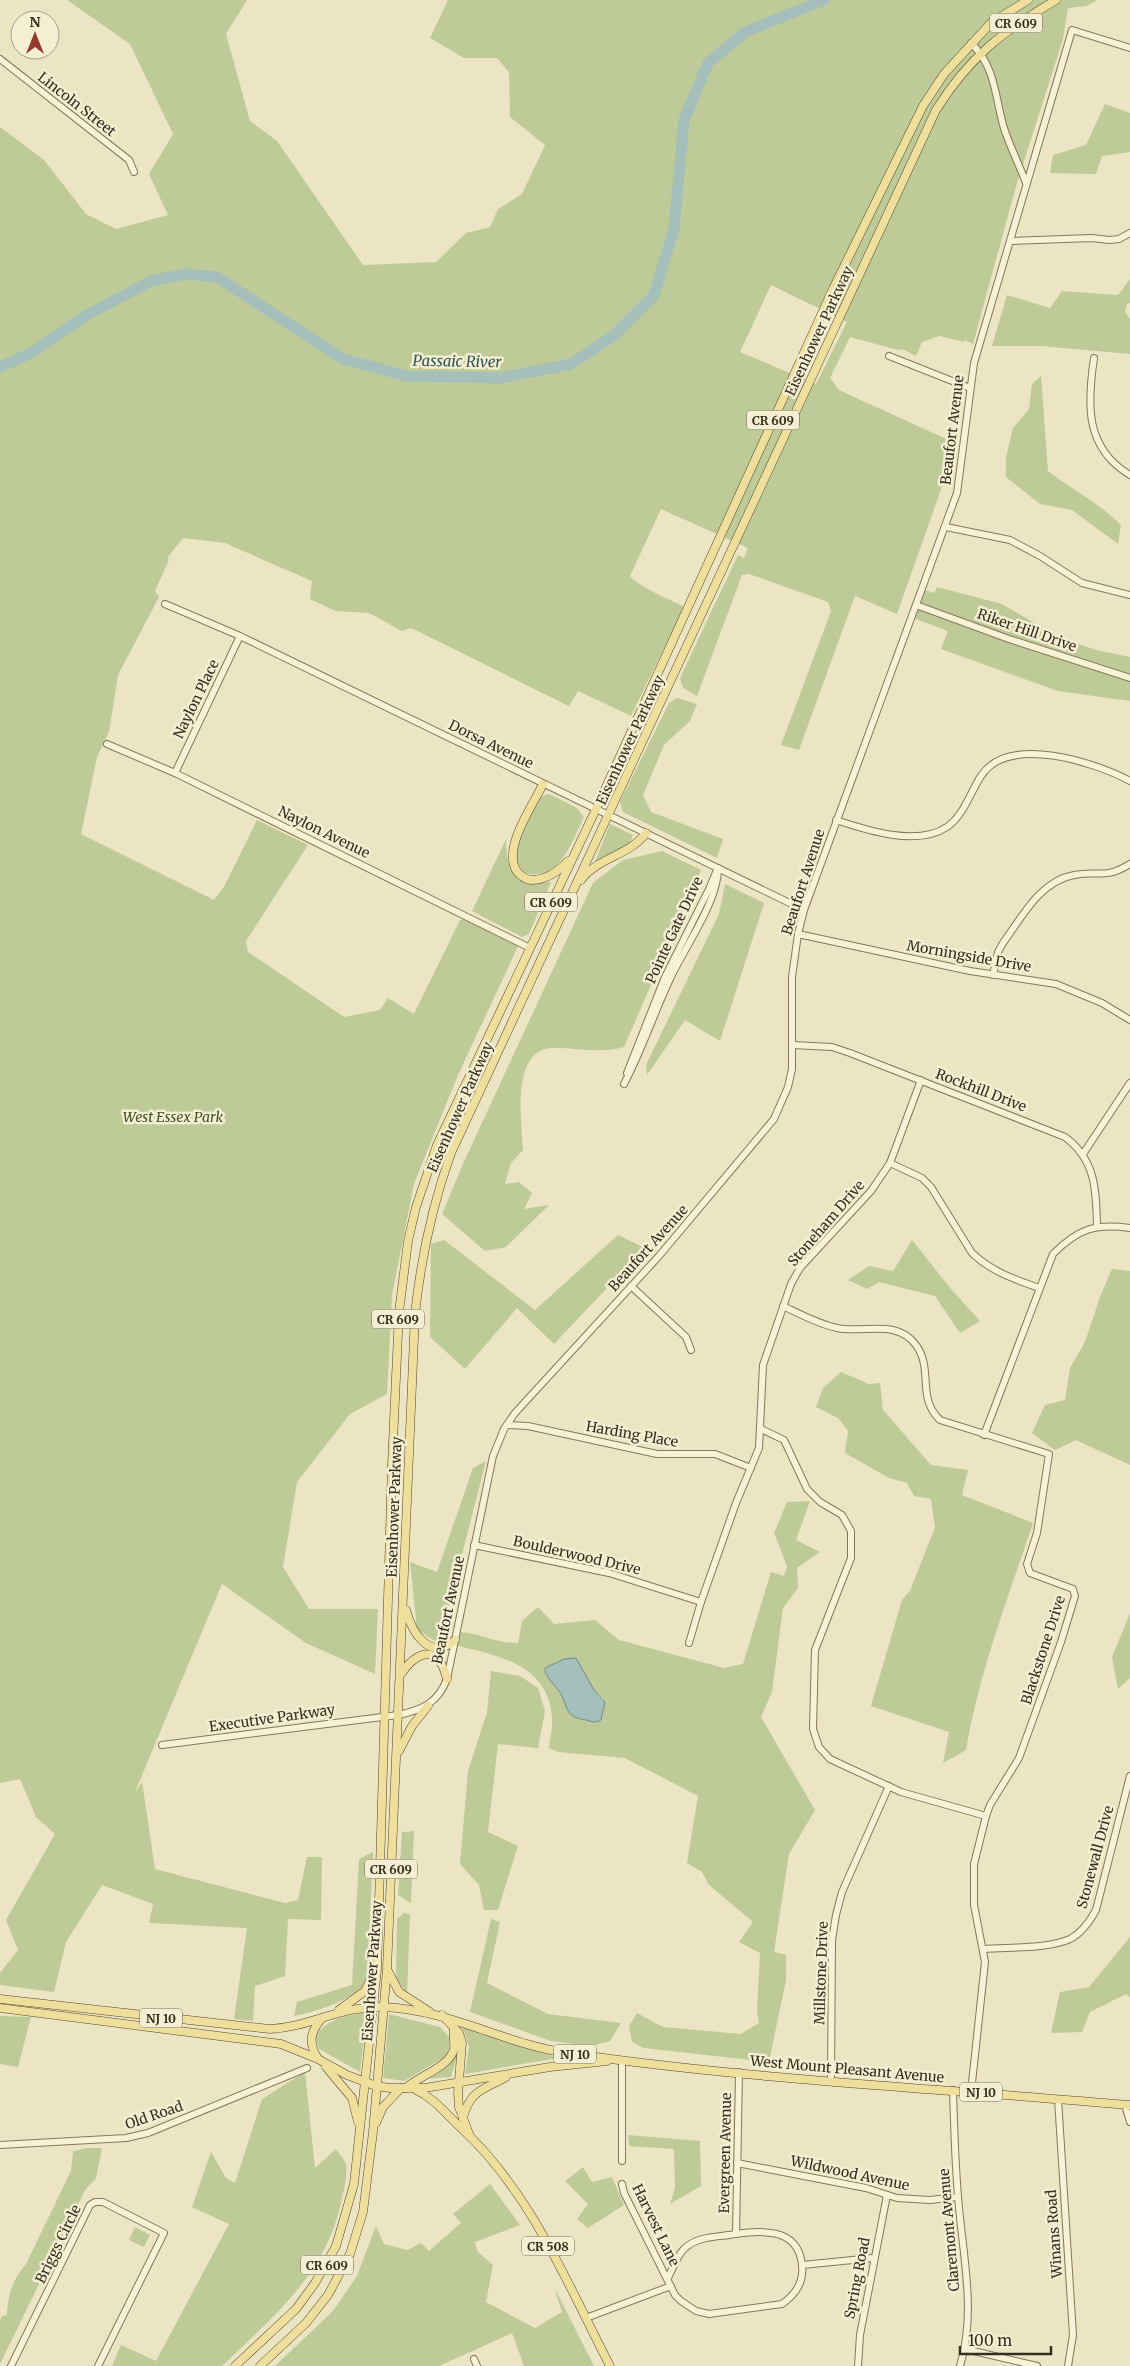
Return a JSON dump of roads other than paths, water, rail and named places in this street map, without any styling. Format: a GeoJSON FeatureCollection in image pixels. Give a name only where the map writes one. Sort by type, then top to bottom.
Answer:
{"type":"FeatureCollection","features":[{"type":"Feature","properties":{"kind":"main road","name":"Eisenhower Parkway"},"geometry":{"type":"LineString","coordinates":[[235,2366],[296,2309],[327,2265],[343,2226],[354,2184],[377,1968],[392,1472],[399,1312],[408,1241],[416,1207],[436,1146],[528,947],[596,809],[825,306],[923,106],[944,74],[991,22],[1028,0]]}},
{"type":"Feature","properties":{"kind":"main road","name":"Eisenhower Parkway"},"geometry":{"type":"LineString","coordinates":[[260,2366],[306,2322],[340,2275],[350,2254],[363,2212],[385,2007],[401,1675],[414,1314],[428,1228],[451,1153],[936,110],[954,82],[980,52],[1018,22],[1056,0]]}},
{"type":"Feature","properties":{"kind":"main road"},"geometry":{"type":"LineString","coordinates":[[543,784],[514,844],[511,855],[514,866],[520,875],[526,879],[537,880],[548,878],[560,870],[573,856]]}},
{"type":"Feature","properties":{"kind":"main road"},"geometry":{"type":"LineString","coordinates":[[574,889],[591,870],[629,850],[639,843],[646,833]]}},
{"type":"Feature","properties":{"kind":"main road"},"geometry":{"type":"LineString","coordinates":[[403,1602],[409,1623],[421,1641],[440,1648],[455,1640]]}},
{"type":"Feature","properties":{"kind":"main road"},"geometry":{"type":"LineString","coordinates":[[401,1675],[406,1665],[417,1657],[428,1655],[436,1657],[442,1664],[447,1679]]}},
{"type":"Feature","properties":{"kind":"main road"},"geometry":{"type":"LineString","coordinates":[[397,1758],[412,1726],[428,1706]]}},
{"type":"Feature","properties":{"kind":"main road"},"geometry":{"type":"LineString","coordinates":[[337,2012],[365,1991],[377,1968]]}},
{"type":"Feature","properties":{"kind":"main road"},"geometry":{"type":"LineString","coordinates":[[387,1969],[399,1992],[432,2013]]}},
{"type":"Feature","properties":{"kind":"main road","name":"NJ 10"},"geometry":{"type":"LineString","coordinates":[[0,1999],[270,2029],[292,2027],[337,2012],[372,2007],[442,2015]]}},
{"type":"Feature","properties":{"kind":"main road","name":"NJ 10"},"geometry":{"type":"LineString","coordinates":[[0,2008],[281,2044],[376,2086],[406,2088]]}},
{"type":"Feature","properties":{"kind":"main road","name":"West Mount Pleasant Avenue"},"geometry":{"type":"LineString","coordinates":[[442,2015],[548,2050],[622,2060],[831,2081],[1128,2105]]}},
{"type":"Feature","properties":{"kind":"main road","name":"CR 508"},"geometry":{"type":"LineString","coordinates":[[442,2015],[454,2030],[459,2033],[462,2044],[458,2100],[470,2135]]}},
{"type":"Feature","properties":{"kind":"main road"},"geometry":{"type":"LineString","coordinates":[[322,2018],[311,2034],[312,2050],[352,2098],[360,2132]]}},
{"type":"Feature","properties":{"kind":"main road"},"geometry":{"type":"LineString","coordinates":[[373,2132],[383,2107],[415,2079],[449,2059],[454,2048],[454,2030]]}},
{"type":"Feature","properties":{"kind":"main road","name":"West Mount Pleasant Avenue"},"geometry":{"type":"LineString","coordinates":[[406,2088],[458,2083],[550,2067],[622,2060]]}},
{"type":"Feature","properties":{"kind":"main road"},"geometry":{"type":"LineString","coordinates":[[463,2118],[466,2105],[474,2093],[512,2073]]}},
{"type":"Feature","properties":{"kind":"main road","name":"CR 508"},"geometry":{"type":"LineString","coordinates":[[406,2088],[437,2102],[470,2135],[509,2183],[535,2221],[610,2366]]}},
{"type":"Feature","properties":{"kind":"street","name":"Beaufort Avenue"},"geometry":{"type":"LineString","coordinates":[[428,1706],[440,1694],[447,1679],[493,1456],[507,1425],[515,1413],[631,1286],[774,1119],[788,1087],[792,1069],[792,977],[798,934],[804,910],[946,527],[957,492],[970,388],[980,339],[1011,241],[1072,30],[1130,48]]}},
{"type":"Feature","properties":{"kind":"street"},"geometry":{"type":"LineString","coordinates":[[971,43],[980,52],[994,80],[1004,126],[1026,185]]}},
{"type":"Feature","properties":{"kind":"street","name":"Lincoln Street"},"geometry":{"type":"LineString","coordinates":[[0,59],[129,160],[134,172]]}},
{"type":"Feature","properties":{"kind":"street"},"geometry":{"type":"LineString","coordinates":[[1011,241],[1092,238],[1109,240],[1119,239],[1130,233]]}},
{"type":"Feature","properties":{"kind":"street"},"geometry":{"type":"LineString","coordinates":[[890,356],[970,388]]}},
{"type":"Feature","properties":{"kind":"street"},"geometry":{"type":"LineString","coordinates":[[1094,358],[1090,396],[1097,441],[1109,460],[1130,475]]}},
{"type":"Feature","properties":{"kind":"street"},"geometry":{"type":"LineString","coordinates":[[946,527],[1010,540],[1040,556],[1082,583],[1130,595]]}},
{"type":"Feature","properties":{"kind":"street","name":"Dorsa Avenue"},"geometry":{"type":"LineString","coordinates":[[165,604],[240,636],[804,910]]}},
{"type":"Feature","properties":{"kind":"street","name":"Riker Hill Drive"},"geometry":{"type":"LineString","coordinates":[[916,605],[1009,639],[1130,678]]}},
{"type":"Feature","properties":{"kind":"street","name":"Naylon Place"},"geometry":{"type":"LineString","coordinates":[[175,773],[240,636]]}},
{"type":"Feature","properties":{"kind":"street","name":"Naylon Avenue"},"geometry":{"type":"LineString","coordinates":[[107,744],[175,773],[528,947]]}},
{"type":"Feature","properties":{"kind":"street"},"geometry":{"type":"LineString","coordinates":[[836,820],[876,833],[904,835],[936,832],[954,821],[988,767],[998,761],[1020,755],[1059,757],[1130,781]]}},
{"type":"Feature","properties":{"kind":"street"},"geometry":{"type":"LineString","coordinates":[[993,975],[998,952],[1003,943],[1040,893],[1049,885],[1075,874],[1109,874],[1130,864]]}},
{"type":"Feature","properties":{"kind":"street","name":"Pointe Gate Drive"},"geometry":{"type":"LineString","coordinates":[[718,868],[716,890],[669,980],[635,1063],[624,1084],[630,1062],[665,977],[710,888],[718,868]]}},
{"type":"Feature","properties":{"kind":"street","name":"Morningside Drive"},"geometry":{"type":"LineString","coordinates":[[798,934],[993,975],[1056,984],[1102,1003],[1130,1020]]}},
{"type":"Feature","properties":{"kind":"street","name":"Rockhill Drive"},"geometry":{"type":"LineString","coordinates":[[792,1045],[832,1047],[1058,1133],[1070,1141],[1083,1154],[1092,1170],[1096,1184],[1097,1226]]}},
{"type":"Feature","properties":{"kind":"street","name":"Stoneham Drive"},"geometry":{"type":"LineString","coordinates":[[689,1643],[701,1602],[736,1503],[759,1448],[763,1364],[783,1306],[800,1268],[871,1191],[890,1163],[921,1080]]}},
{"type":"Feature","properties":{"kind":"street"},"geometry":{"type":"LineString","coordinates":[[1083,1154],[1130,1083]]}},
{"type":"Feature","properties":{"kind":"street"},"geometry":{"type":"LineString","coordinates":[[890,1163],[922,1178],[931,1187],[972,1253],[980,1260],[1004,1276],[1039,1288]]}},
{"type":"Feature","properties":{"kind":"street"},"geometry":{"type":"LineString","coordinates":[[984,1435],[1053,1254],[1074,1236],[1097,1226],[1130,1228]]}},
{"type":"Feature","properties":{"kind":"street"},"geometry":{"type":"LineString","coordinates":[[631,1286],[686,1337],[691,1350]]}},
{"type":"Feature","properties":{"kind":"street","name":"Blackstone Drive"},"geometry":{"type":"LineString","coordinates":[[783,1306],[812,1320],[838,1328],[884,1328],[906,1336],[916,1345],[923,1357],[926,1397],[931,1410],[946,1423],[1049,1454],[1037,1533],[1027,1564],[1030,1573],[1034,1576],[1073,1589],[1075,1596],[1061,1642],[1019,1758],[990,1805],[974,1864],[974,1905],[984,1949],[984,1962],[971,2092]]}},
{"type":"Feature","properties":{"kind":"street","name":"Harding Place"},"geometry":{"type":"LineString","coordinates":[[507,1425],[528,1426],[657,1454],[714,1454],[751,1468]]}},
{"type":"Feature","properties":{"kind":"street"},"geometry":{"type":"LineString","coordinates":[[761,1429],[784,1440],[812,1496],[842,1515],[851,1531],[851,1558],[815,1650],[813,1673],[814,1738],[818,1747],[830,1759],[889,1786],[927,1801],[986,1816]]}},
{"type":"Feature","properties":{"kind":"street","name":"Boulderwood Drive"},"geometry":{"type":"LineString","coordinates":[[474,1545],[610,1573],[701,1602]]}},
{"type":"Feature","properties":{"kind":"street"},"geometry":{"type":"LineString","coordinates":[[386,1716],[398,1715],[428,1706]]}},
{"type":"Feature","properties":{"kind":"street","name":"Executive Parkway"},"geometry":{"type":"LineString","coordinates":[[162,1745],[386,1716]]}},
{"type":"Feature","properties":{"kind":"street","name":"Stonewall Drive"},"geometry":{"type":"LineString","coordinates":[[984,1949],[1050,1944],[1070,1939],[1089,1923],[1096,1910],[1130,1776]]}},
{"type":"Feature","properties":{"kind":"street","name":"Millstone Drive"},"geometry":{"type":"LineString","coordinates":[[831,2081],[832,1940],[836,1915],[842,1892],[889,1786]]}},
{"type":"Feature","properties":{"kind":"street"},"geometry":{"type":"LineString","coordinates":[[622,2060],[622,2160]]}},
{"type":"Feature","properties":{"kind":"street","name":"Old Road"},"geometry":{"type":"LineString","coordinates":[[0,2144],[117,2139],[141,2135],[307,2068]]}},
{"type":"Feature","properties":{"kind":"street","name":"Evergreen Avenue"},"geometry":{"type":"LineString","coordinates":[[736,2234],[739,2072]]}},
{"type":"Feature","properties":{"kind":"street","name":"Claremont Avenue"},"geometry":{"type":"LineString","coordinates":[[953,2090],[958,2196],[968,2304],[965,2349],[960,2366]]}},
{"type":"Feature","properties":{"kind":"street","name":"Winans Road"},"geometry":{"type":"LineString","coordinates":[[1058,2099],[1073,2335],[1068,2366]]}},
{"type":"Feature","properties":{"kind":"street"},"geometry":{"type":"LineString","coordinates":[[1128,2105],[1130,2122]]}},
{"type":"Feature","properties":{"kind":"street","name":"Wildwood Avenue"},"geometry":{"type":"LineString","coordinates":[[737,2163],[866,2188],[896,2198],[930,2200],[958,2196]]}},
{"type":"Feature","properties":{"kind":"street","name":"Harvest Lane"},"geometry":{"type":"LineString","coordinates":[[622,2184],[624,2193],[668,2278]]}},
{"type":"Feature","properties":{"kind":"street","name":"Spring Road"},"geometry":{"type":"LineString","coordinates":[[858,2366],[860,2335],[873,2258],[887,2195]]}},
{"type":"Feature","properties":{"kind":"street","name":"Briggs Circle"},"geometry":{"type":"LineString","coordinates":[[11,2366],[90,2205],[95,2202],[103,2202],[164,2232],[98,2366]]}},
{"type":"Feature","properties":{"kind":"street"},"geometry":{"type":"LineString","coordinates":[[768,2231],[783,2236],[799,2249],[802,2265],[801,2280],[790,2298],[782,2304],[767,2307],[709,2314],[696,2311],[681,2302],[668,2278],[684,2249],[696,2240],[736,2234],[768,2231]]}},
{"type":"Feature","properties":{"kind":"street"},"geometry":{"type":"LineString","coordinates":[[802,2265],[873,2258]]}},
{"type":"Feature","properties":{"kind":"street"},"geometry":{"type":"LineString","coordinates":[[586,2318],[671,2286]]}},
{"type":"Feature","properties":{"kind":"street"},"geometry":{"type":"LineString","coordinates":[[965,2349],[1037,2366]]}},
{"type":"Feature","properties":{"kind":"water"},"geometry":{"type":"Polygon","coordinates":[[[576,1658],[594,1690],[605,1702],[601,1720],[599,1721],[592,1722],[573,1716],[559,1691],[545,1672],[545,1668],[564,1659],[576,1658]]]}},
{"type":"Feature","properties":{"kind":"waterway","name":"Passaic River"},"geometry":{"type":"LineString","coordinates":[[0,367],[31,353],[87,315],[151,281],[186,274],[217,277],[343,359],[407,376],[501,378],[571,364],[613,336],[654,295],[674,229],[684,120],[708,63],[745,32],[824,0]]}},
{"type":"Feature","properties":{"kind":"park label","name":"West Essex Park"},"geometry":{"type":"Point","coordinates":[173,1117]}}]}
